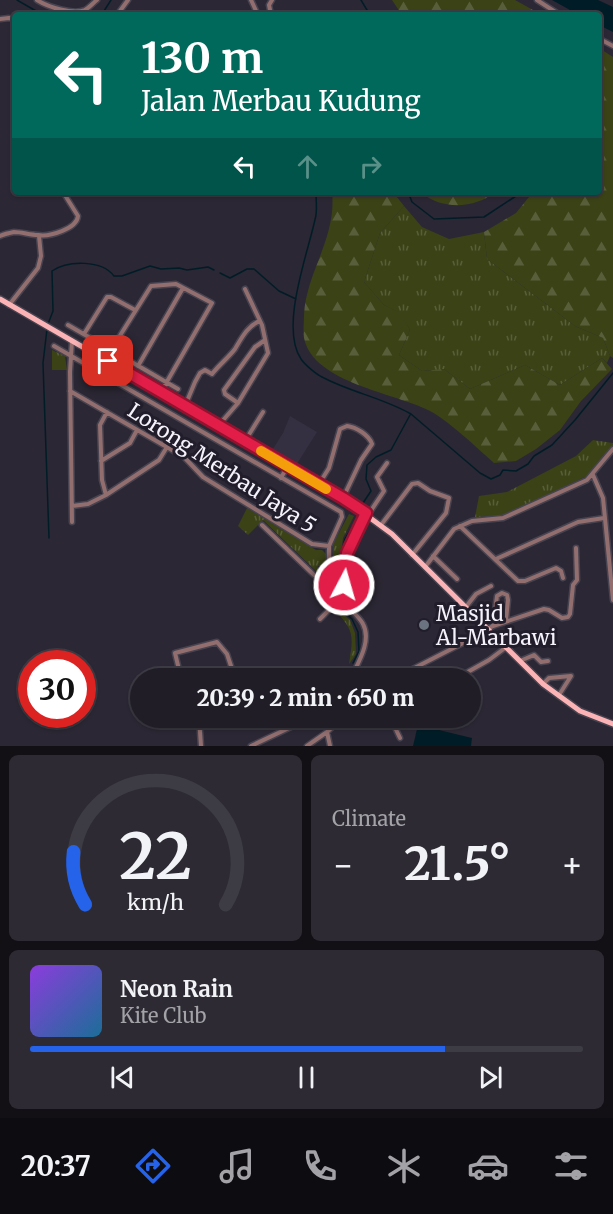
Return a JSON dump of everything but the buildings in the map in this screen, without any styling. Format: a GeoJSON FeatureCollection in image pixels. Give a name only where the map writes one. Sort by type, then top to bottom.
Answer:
{"type":"FeatureCollection","features":[{"type":"Feature","properties":{"kind":"main road"},"geometry":{"type":"LineString","coordinates":[[0,299],[367,514],[558,697],[580,711],[613,724]]}},
{"type":"Feature","properties":{"kind":"street"},"geometry":{"type":"LineString","coordinates":[[37,0],[76,11],[85,9],[97,0]]}},
{"type":"Feature","properties":{"kind":"street"},"geometry":{"type":"LineString","coordinates":[[537,0],[555,12]]}},
{"type":"Feature","properties":{"kind":"street"},"geometry":{"type":"LineString","coordinates":[[0,236],[13,232],[39,236],[75,225],[78,216],[65,195]]}},
{"type":"Feature","properties":{"kind":"street"},"geometry":{"type":"LineString","coordinates":[[9,304],[38,268],[41,259],[39,236]]}},
{"type":"Feature","properties":{"kind":"street"},"geometry":{"type":"LineString","coordinates":[[111,350],[149,287],[153,285],[173,284],[212,303],[160,392]]}},
{"type":"Feature","properties":{"kind":"street"},"geometry":{"type":"LineString","coordinates":[[138,366],[183,288]]}},
{"type":"Feature","properties":{"kind":"street"},"geometry":{"type":"LineString","coordinates":[[218,426],[238,403],[268,351],[260,321],[245,289]]}},
{"type":"Feature","properties":{"kind":"street"},"geometry":{"type":"LineString","coordinates":[[84,334],[106,297],[111,297],[135,310]]}},
{"type":"Feature","properties":{"kind":"street"},"geometry":{"type":"LineString","coordinates":[[185,406],[200,373],[204,369],[212,374],[235,349],[242,336],[253,324],[260,321]]}},
{"type":"Feature","properties":{"kind":"street"},"geometry":{"type":"LineString","coordinates":[[68,325],[178,388]]}},
{"type":"Feature","properties":{"kind":"street"},"geometry":{"type":"LineString","coordinates":[[238,403],[225,394],[224,390],[255,347],[265,340]]}},
{"type":"Feature","properties":{"kind":"street"},"geometry":{"type":"LineString","coordinates":[[72,341],[70,355],[72,522]]}},
{"type":"Feature","properties":{"kind":"street"},"geometry":{"type":"LineString","coordinates":[[54,346],[341,512],[342,517],[329,546],[329,610],[320,619]]}},
{"type":"Feature","properties":{"kind":"street","name":"Lorong Merbau Jaya 5"},"geometry":{"type":"LineString","coordinates":[[70,391],[167,447],[184,458],[203,477],[312,544],[329,546]]}},
{"type":"Feature","properties":{"kind":"street"},"geometry":{"type":"LineString","coordinates":[[106,495],[102,480],[100,425],[107,412]]}},
{"type":"Feature","properties":{"kind":"street"},"geometry":{"type":"LineString","coordinates":[[245,442],[262,412]]}},
{"type":"Feature","properties":{"kind":"street"},"geometry":{"type":"LineString","coordinates":[[319,485],[329,468],[340,429],[346,426],[356,429],[368,437],[372,444],[361,460],[343,498]]}},
{"type":"Feature","properties":{"kind":"street"},"geometry":{"type":"LineString","coordinates":[[101,462],[129,443],[137,430]]}},
{"type":"Feature","properties":{"kind":"street"},"geometry":{"type":"LineString","coordinates":[[72,506],[88,504],[106,495],[159,460],[167,447]]}},
{"type":"Feature","properties":{"kind":"street"},"geometry":{"type":"LineString","coordinates":[[424,567],[447,536],[460,526],[472,521],[503,518],[587,480],[613,449]]}},
{"type":"Feature","properties":{"kind":"street"},"geometry":{"type":"LineString","coordinates":[[356,668],[363,654],[365,630],[363,623],[344,601],[344,571],[347,553],[367,514],[384,491],[378,477],[387,462]]}},
{"type":"Feature","properties":{"kind":"street"},"geometry":{"type":"LineString","coordinates":[[281,478],[287,467]]}},
{"type":"Feature","properties":{"kind":"street"},"geometry":{"type":"LineString","coordinates":[[592,475],[603,498],[613,599]]}},
{"type":"Feature","properties":{"kind":"street"},"geometry":{"type":"LineString","coordinates":[[381,525],[412,484],[418,483],[430,491],[449,498],[446,513],[412,555]]}},
{"type":"Feature","properties":{"kind":"street"},"geometry":{"type":"LineString","coordinates":[[496,559],[578,522],[604,519]]}},
{"type":"Feature","properties":{"kind":"street"},"geometry":{"type":"LineString","coordinates":[[262,525],[314,575],[329,578]]}},
{"type":"Feature","properties":{"kind":"street"},"geometry":{"type":"LineString","coordinates":[[460,526],[518,581],[525,581],[558,568],[563,578]]}},
{"type":"Feature","properties":{"kind":"street"},"geometry":{"type":"LineString","coordinates":[[414,668],[506,621],[544,609],[562,618],[568,616],[573,585],[577,580],[576,548]]}},
{"type":"Feature","properties":{"kind":"street"},"geometry":{"type":"LineString","coordinates":[[433,556],[457,579]]}},
{"type":"Feature","properties":{"kind":"street"},"geometry":{"type":"LineString","coordinates":[[465,608],[476,594],[491,586]]}},
{"type":"Feature","properties":{"kind":"street"},"geometry":{"type":"LineString","coordinates":[[493,626],[497,596],[502,593],[507,595],[508,600],[506,621]]}},
{"type":"Feature","properties":{"kind":"street"},"geometry":{"type":"LineString","coordinates":[[179,668],[175,653],[217,642],[226,654],[231,668]]}},
{"type":"Feature","properties":{"kind":"street"},"geometry":{"type":"LineString","coordinates":[[475,668],[505,648]]}},
{"type":"Feature","properties":{"kind":"street"},"geometry":{"type":"LineString","coordinates":[[519,661],[534,655],[542,662],[548,661]]}},
{"type":"Feature","properties":{"kind":"street"},"geometry":{"type":"LineString","coordinates":[[543,684],[549,678],[571,676],[558,697]]}},
{"type":"Feature","properties":{"kind":"street"},"geometry":{"type":"LineString","coordinates":[[200,728],[201,746]]}},
{"type":"Feature","properties":{"kind":"street"},"geometry":{"type":"LineString","coordinates":[[251,746],[289,728]]}},
{"type":"Feature","properties":{"kind":"street"},"geometry":{"type":"LineString","coordinates":[[307,746],[332,728]]}},
{"type":"Feature","properties":{"kind":"street"},"geometry":{"type":"LineString","coordinates":[[395,728],[400,738]]}},
{"type":"Feature","properties":{"kind":"street"},"geometry":{"type":"LineString","coordinates":[[327,732],[330,746]]}},
{"type":"Feature","properties":{"kind":"shaded area"},"geometry":{"type":"Polygon","coordinates":[[[290,416],[317,432],[295,467],[271,452],[290,416]]]}},
{"type":"Feature","properties":{"kind":"green space"},"geometry":{"type":"Polygon","coordinates":[[[392,0],[515,0],[537,12],[400,12],[392,0]]]}},
{"type":"Feature","properties":{"kind":"green space"},"geometry":{"type":"Polygon","coordinates":[[[602,50],[613,57],[613,358],[603,338],[575,326],[487,259],[484,232],[516,213],[531,195],[602,195],[602,50]]]}},
{"type":"Feature","properties":{"kind":"green space"},"geometry":{"type":"Polygon","coordinates":[[[332,195],[395,195],[404,206],[380,233],[364,282],[384,305],[401,313],[410,330],[399,355],[422,371],[444,369],[470,389],[525,365],[560,385],[602,358],[612,369],[581,401],[560,430],[516,461],[494,463],[438,415],[339,376],[323,366],[311,353],[304,338],[306,299],[326,240],[332,209],[332,195]]]}},
{"type":"Feature","properties":{"kind":"green space"},"geometry":{"type":"Polygon","coordinates":[[[425,195],[491,195],[478,202],[458,205],[425,195]]]}},
{"type":"Feature","properties":{"kind":"green space"},"geometry":{"type":"Polygon","coordinates":[[[404,206],[422,227],[449,239],[484,232],[487,259],[575,326],[603,338],[610,356],[607,363],[602,358],[560,385],[525,365],[470,389],[444,369],[422,371],[399,355],[410,330],[400,313],[384,305],[364,282],[380,233],[404,206]]]}},
{"type":"Feature","properties":{"kind":"green space"},"geometry":{"type":"Polygon","coordinates":[[[52,350],[65,356],[67,370],[52,370],[52,350]]]}},
{"type":"Feature","properties":{"kind":"green space"},"geometry":{"type":"Polygon","coordinates":[[[593,440],[613,443],[613,446],[589,475],[503,516],[475,517],[479,496],[507,492],[576,456],[593,440]]]}},
{"type":"Feature","properties":{"kind":"green space"},"geometry":{"type":"Polygon","coordinates":[[[247,508],[316,550],[322,550],[326,554],[326,566],[318,566],[318,573],[263,520],[248,535],[238,526],[247,508]]]}},
{"type":"Feature","properties":{"kind":"green space"},"geometry":{"type":"Polygon","coordinates":[[[349,514],[354,516],[343,538],[335,595],[338,609],[350,620],[355,633],[356,654],[349,664],[352,641],[350,630],[342,618],[333,612],[333,544],[349,514]]]}},
{"type":"Feature","properties":{"kind":"water"},"geometry":{"type":"Polygon","coordinates":[[[552,0],[598,0],[613,7],[613,32],[602,26],[602,12],[574,12],[552,0]]]}},
{"type":"Feature","properties":{"kind":"water"},"geometry":{"type":"Polygon","coordinates":[[[417,728],[430,728],[472,738],[471,746],[413,746],[417,728]]]}},
{"type":"Feature","properties":{"kind":"waterway"},"geometry":{"type":"LineString","coordinates":[[17,0],[38,12]]}},
{"type":"Feature","properties":{"kind":"waterway"},"geometry":{"type":"LineString","coordinates":[[102,12],[111,0]]}},
{"type":"Feature","properties":{"kind":"waterway"},"geometry":{"type":"LineString","coordinates":[[361,0],[368,12]]}},
{"type":"Feature","properties":{"kind":"waterway"},"geometry":{"type":"LineString","coordinates":[[316,195],[316,215],[294,308],[295,345],[301,359],[320,376],[411,414],[480,473],[491,479],[500,475],[503,470],[516,471],[528,464],[534,456],[552,445],[613,373]]}},
{"type":"Feature","properties":{"kind":"waterway"},"geometry":{"type":"LineString","coordinates":[[409,195],[412,202],[434,219],[484,217],[516,195]]}},
{"type":"Feature","properties":{"kind":"waterway"},"geometry":{"type":"LineString","coordinates":[[48,324],[53,311],[52,271],[59,267],[93,264],[109,271],[114,276],[122,276],[150,266],[161,269],[187,270],[208,267],[214,270]]}},
{"type":"Feature","properties":{"kind":"waterway"},"geometry":{"type":"LineString","coordinates":[[220,273],[230,278],[247,269],[254,269],[279,291],[296,299]]}},
{"type":"Feature","properties":{"kind":"waterway"},"geometry":{"type":"LineString","coordinates":[[47,329],[43,363],[49,538]]}},
{"type":"Feature","properties":{"kind":"waterway"},"geometry":{"type":"LineString","coordinates":[[361,506],[371,491],[366,479],[367,465],[376,457],[391,450],[410,415]]}},
{"type":"Feature","properties":{"kind":"waterway"},"geometry":{"type":"LineString","coordinates":[[353,663],[359,651],[358,632],[352,619],[338,606],[336,597],[340,558],[345,539],[356,521],[358,511]]}},
{"type":"Feature","properties":{"kind":"slow traffic"},"geometry":{"type":"LineString","coordinates":[[261,451],[326,489]]}},
{"type":"Feature","properties":{"kind":"place","name":"Masjid Al-Marbawi"},"geometry":{"type":"Point","coordinates":[424,625]}},
{"type":"Feature","properties":{"kind":"route"},"geometry":{"type":"LineString","coordinates":[[108,361],[366,513],[347,553],[344,585]]}}]}
